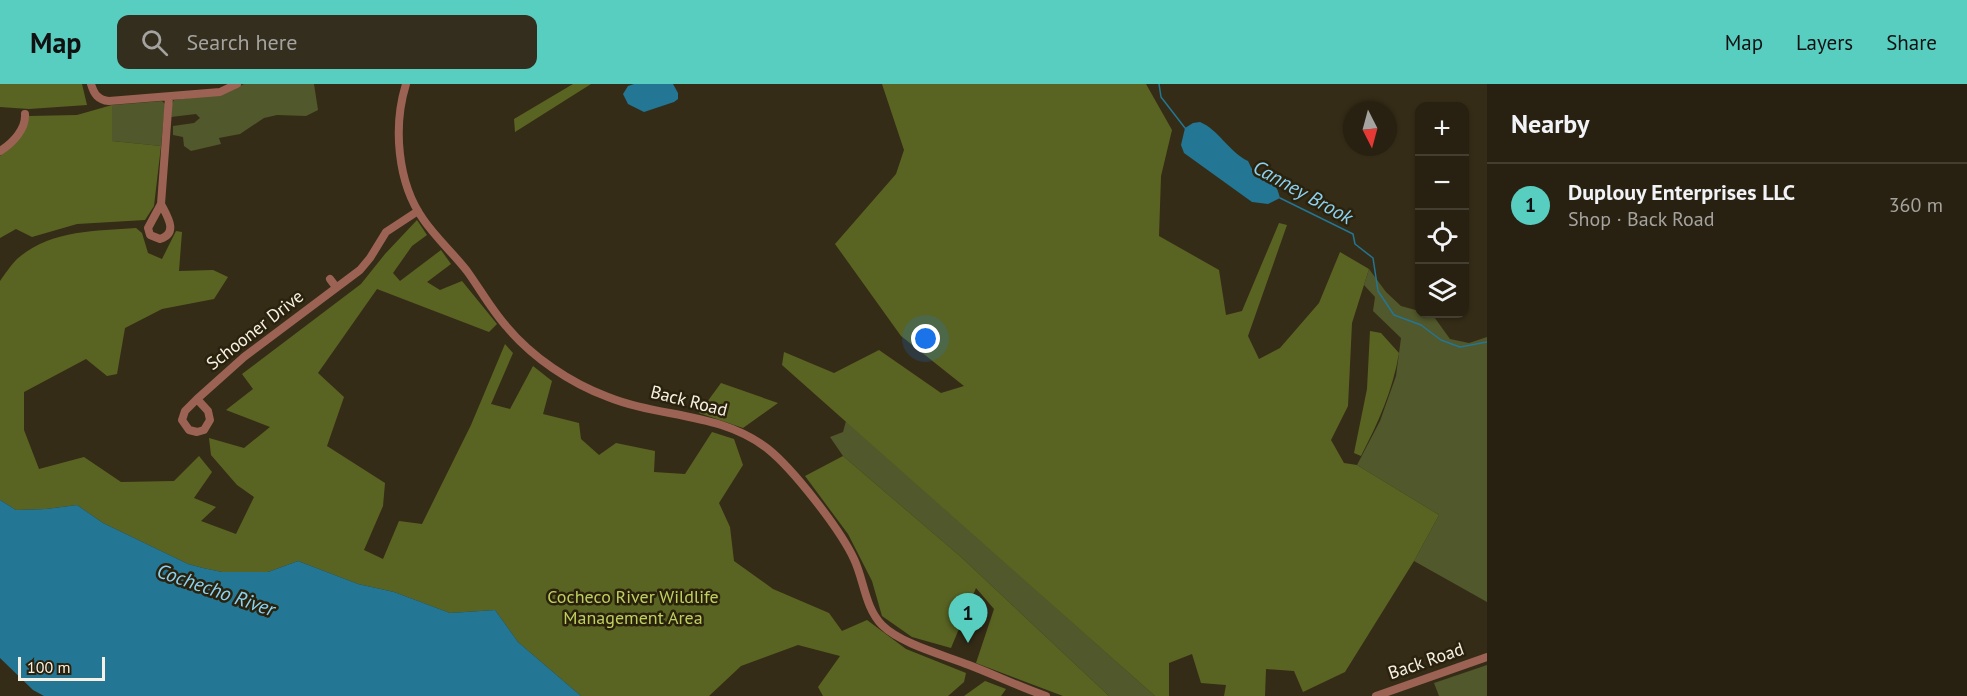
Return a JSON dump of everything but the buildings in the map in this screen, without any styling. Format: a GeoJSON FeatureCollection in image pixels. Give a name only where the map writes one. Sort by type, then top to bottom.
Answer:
{"type":"FeatureCollection","features":[{"type":"Feature","properties":{"kind":"street"},"geometry":{"type":"LineString","coordinates":[[91,84],[96,96],[101,100],[220,92],[237,84]]}},
{"type":"Feature","properties":{"kind":"street","name":"Back Road"},"geometry":{"type":"LineString","coordinates":[[406,84],[399,118],[399,144],[408,185],[418,211],[465,268],[506,327],[544,362],[607,397],[632,405],[711,422],[730,428],[756,441],[774,454],[801,484],[842,538],[861,575],[870,607],[888,631],[912,643],[1046,696]]}},
{"type":"Feature","properties":{"kind":"street"},"geometry":{"type":"LineString","coordinates":[[160,204],[169,97]]}},
{"type":"Feature","properties":{"kind":"street"},"geometry":{"type":"LineString","coordinates":[[0,151],[8,146],[24,126],[25,114]]}},
{"type":"Feature","properties":{"kind":"street","name":"Schooner Drive"},"geometry":{"type":"LineString","coordinates":[[197,399],[244,357],[365,265],[386,232],[418,211]]}},
{"type":"Feature","properties":{"kind":"street"},"geometry":{"type":"LineString","coordinates":[[330,279],[336,287]]}},
{"type":"Feature","properties":{"kind":"street","name":"Back Road"},"geometry":{"type":"LineString","coordinates":[[1376,696],[1390,694],[1487,657]]}},
{"type":"Feature","properties":{"kind":"green space"},"geometry":{"type":"Polygon","coordinates":[[[0,84],[82,84],[87,105],[29,109],[0,107],[0,84]]]}},
{"type":"Feature","properties":{"kind":"green space"},"geometry":{"type":"Polygon","coordinates":[[[244,84],[314,84],[318,110],[306,116],[277,115],[264,118],[240,134],[219,138],[221,144],[191,151],[184,146],[183,137],[173,135],[173,126],[194,123],[200,118],[196,114],[171,117],[174,100],[226,93],[244,84]]]}},
{"type":"Feature","properties":{"kind":"green space"},"geometry":{"type":"Polygon","coordinates":[[[573,84],[591,84],[515,132],[514,119],[573,84]]]}},
{"type":"Feature","properties":{"kind":"green space"},"geometry":{"type":"Polygon","coordinates":[[[882,84],[1146,84],[1172,130],[1161,176],[1159,236],[1219,270],[1226,315],[1242,311],[1279,223],[1287,225],[1248,336],[1259,359],[1280,348],[1319,303],[1340,252],[1369,269],[1352,323],[1348,406],[1331,440],[1344,463],[1357,465],[1439,515],[1414,561],[1345,672],[1303,692],[1294,671],[1266,669],[1265,696],[1224,696],[1226,685],[1201,683],[1192,654],[1169,663],[1169,696],[1155,696],[782,365],[784,352],[834,373],[879,350],[941,393],[964,386],[901,336],[835,244],[896,174],[904,150],[882,84]]]}},
{"type":"Feature","properties":{"kind":"green space"},"geometry":{"type":"Polygon","coordinates":[[[162,101],[165,104],[161,146],[112,141],[112,105],[162,101]]]}},
{"type":"Feature","properties":{"kind":"green space"},"geometry":{"type":"Polygon","coordinates":[[[112,105],[112,141],[161,146],[154,206],[145,220],[77,224],[32,237],[16,229],[0,238],[0,156],[23,132],[29,116],[77,115],[112,105]]]}},
{"type":"Feature","properties":{"kind":"green space","name":"Cocheco River Wildlife Management Area"},"geometry":{"type":"Polygon","coordinates":[[[417,220],[427,235],[412,246],[393,273],[400,281],[441,250],[451,264],[427,282],[440,290],[462,281],[497,324],[489,332],[377,289],[318,373],[344,397],[327,446],[385,483],[383,506],[364,550],[383,559],[399,521],[422,524],[471,425],[505,344],[513,353],[491,404],[510,409],[533,366],[552,381],[543,414],[579,423],[581,439],[599,455],[616,443],[655,451],[654,472],[685,474],[712,432],[734,439],[743,465],[719,503],[730,527],[734,561],[773,589],[829,613],[842,631],[867,620],[906,649],[966,673],[964,682],[948,696],[823,696],[818,687],[840,656],[798,645],[741,666],[709,696],[581,696],[518,642],[495,610],[450,613],[394,592],[358,584],[298,561],[268,572],[222,572],[203,568],[188,564],[103,523],[77,505],[16,510],[0,500],[0,281],[17,259],[30,249],[58,237],[136,228],[142,233],[148,253],[162,259],[176,231],[182,232],[179,271],[213,270],[228,277],[214,299],[162,309],[125,328],[117,374],[107,376],[86,359],[24,392],[24,430],[39,469],[84,457],[121,482],[174,481],[199,456],[212,472],[194,498],[216,507],[201,521],[236,534],[254,497],[237,485],[211,455],[209,438],[244,448],[270,427],[226,410],[253,389],[242,374],[361,284],[417,220]]]}},
{"type":"Feature","properties":{"kind":"green space"},"geometry":{"type":"Polygon","coordinates":[[[1369,269],[1386,292],[1401,306],[1415,310],[1415,318],[1435,318],[1450,339],[1469,343],[1487,337],[1487,602],[1414,561],[1439,515],[1357,465],[1380,421],[1396,376],[1401,338],[1373,311],[1375,297],[1364,285],[1369,269]]]}},
{"type":"Feature","properties":{"kind":"green space"},"geometry":{"type":"Polygon","coordinates":[[[1370,331],[1381,333],[1399,353],[1384,406],[1361,456],[1354,453],[1367,389],[1370,331]]]}},
{"type":"Feature","properties":{"kind":"green space"},"geometry":{"type":"Polygon","coordinates":[[[721,383],[778,403],[743,428],[699,413],[721,383]]]}},
{"type":"Feature","properties":{"kind":"green space"},"geometry":{"type":"Polygon","coordinates":[[[846,421],[1155,696],[1109,696],[961,557],[843,456],[830,437],[843,432],[846,421]]]}},
{"type":"Feature","properties":{"kind":"green space"},"geometry":{"type":"Polygon","coordinates":[[[843,456],[961,557],[1109,696],[1063,696],[976,663],[994,609],[976,588],[951,648],[912,637],[882,616],[872,581],[848,534],[805,476],[843,456]]]}},
{"type":"Feature","properties":{"kind":"green space"},"geometry":{"type":"Polygon","coordinates":[[[1487,665],[1487,696],[1439,696],[1434,683],[1487,665]]]}},
{"type":"Feature","properties":{"kind":"green space"},"geometry":{"type":"Polygon","coordinates":[[[985,681],[1006,689],[1001,696],[964,696],[985,681]]]}},
{"type":"Feature","properties":{"kind":"water"},"geometry":{"type":"Polygon","coordinates":[[[673,84],[678,93],[678,99],[644,112],[628,104],[623,94],[628,86],[673,84]]]}},
{"type":"Feature","properties":{"kind":"water"},"geometry":{"type":"Polygon","coordinates":[[[1200,122],[1213,130],[1235,152],[1248,161],[1258,176],[1275,185],[1280,198],[1268,204],[1252,202],[1184,153],[1181,145],[1185,128],[1200,122]]]}},
{"type":"Feature","properties":{"kind":"water","name":"Cochecho River"},"geometry":{"type":"Polygon","coordinates":[[[0,500],[16,510],[77,505],[103,523],[188,564],[203,568],[222,572],[268,572],[298,561],[358,584],[394,592],[450,613],[495,610],[518,642],[581,696],[44,696],[33,690],[0,658],[0,500]]]}},
{"type":"Feature","properties":{"kind":"waterway","name":"Canney Brook"},"geometry":{"type":"LineString","coordinates":[[1159,84],[1161,97],[1185,128]]}},
{"type":"Feature","properties":{"kind":"waterway","name":"Canney Brook"},"geometry":{"type":"LineString","coordinates":[[1280,198],[1353,234],[1355,244],[1373,258],[1378,291],[1394,315],[1421,325],[1441,340],[1460,347],[1487,342]]}},
{"type":"Feature","properties":{"kind":"place","name":"Duplouy Enterprises LLC"},"geometry":{"type":"Point","coordinates":[968,643]}}]}
